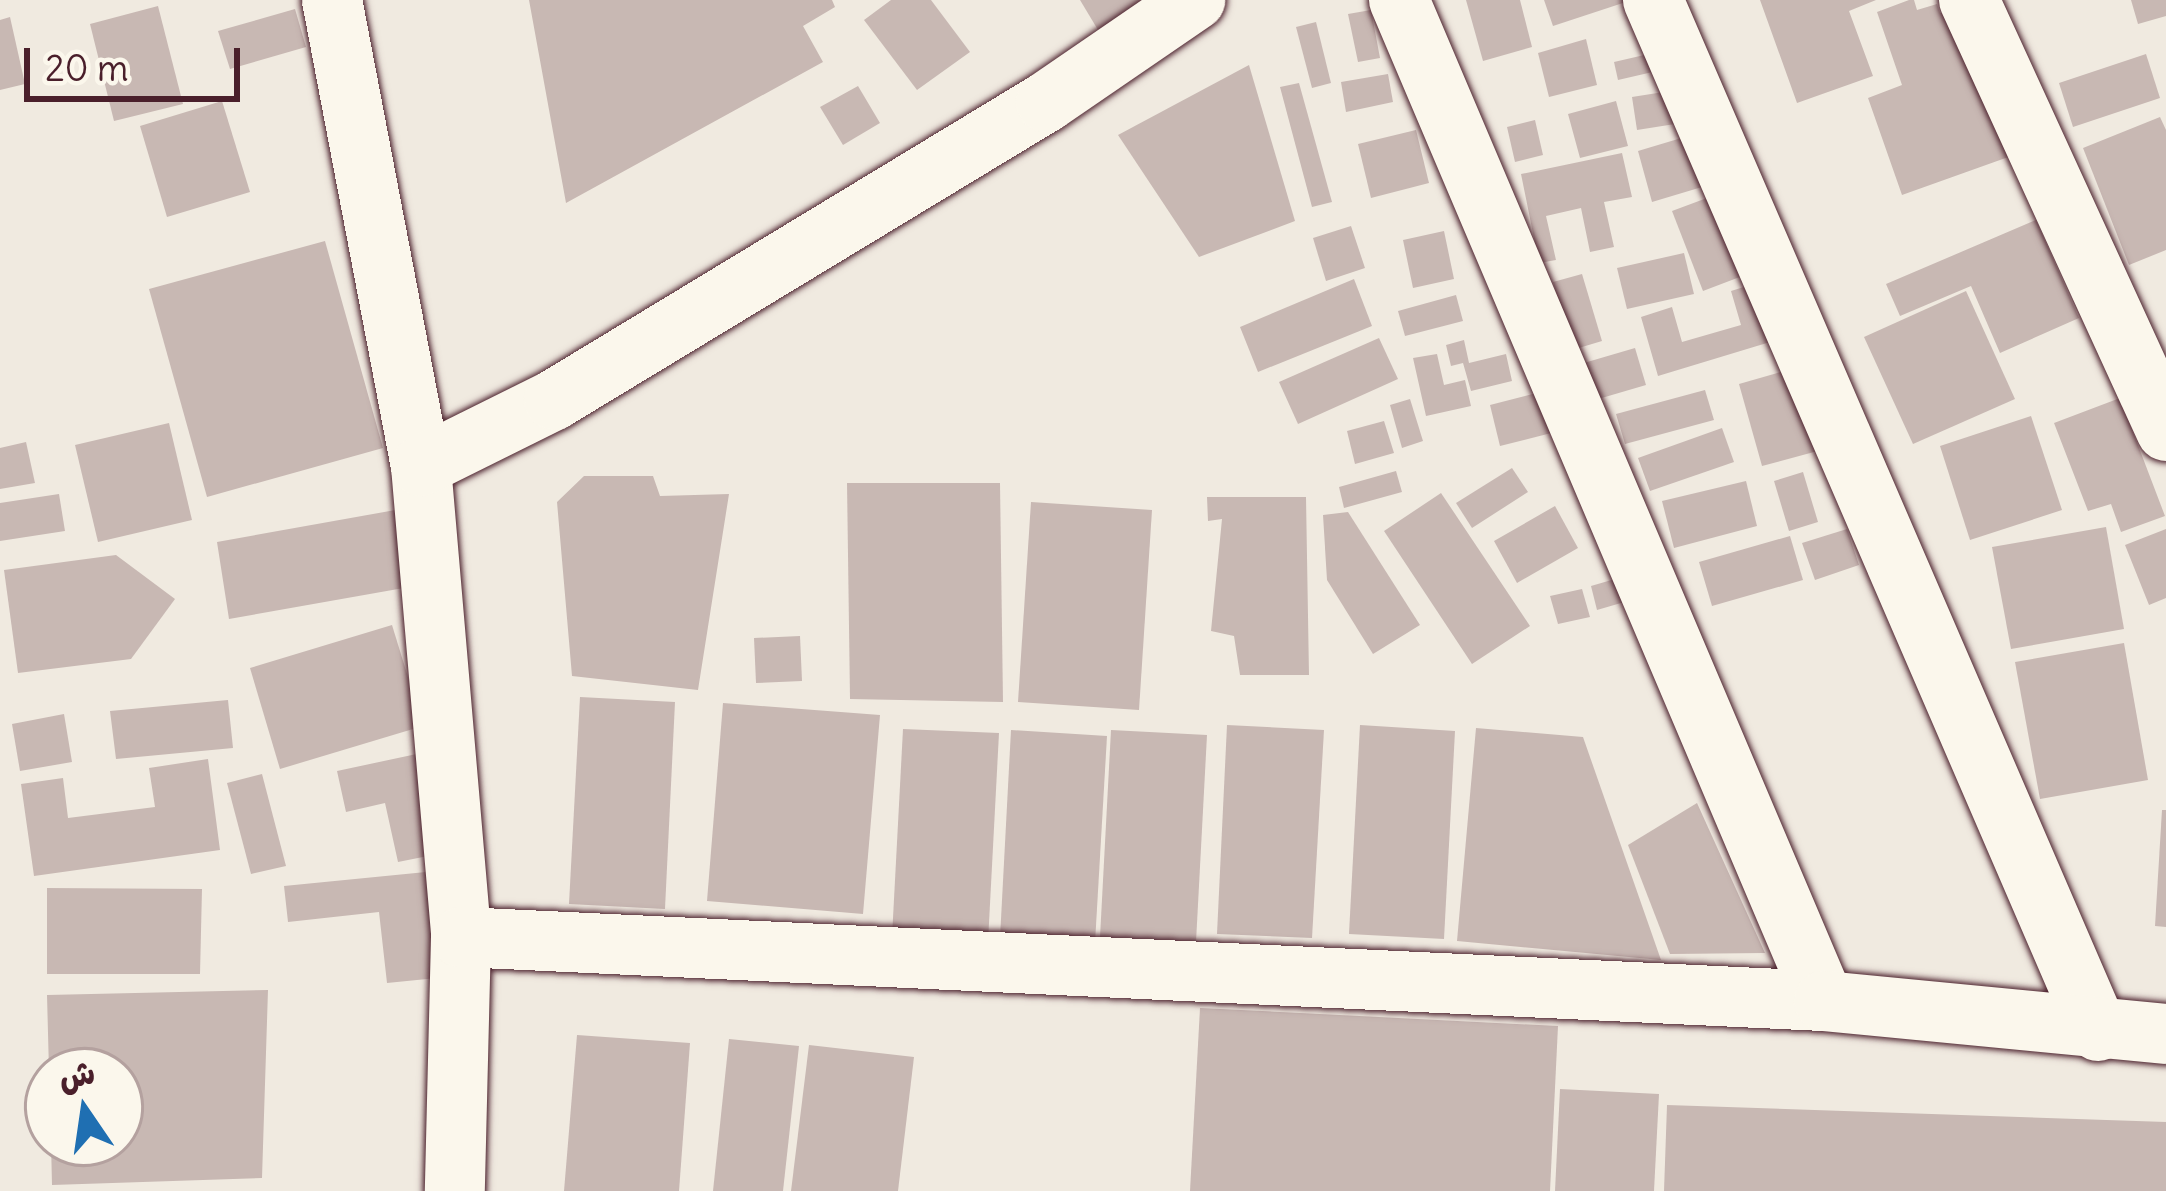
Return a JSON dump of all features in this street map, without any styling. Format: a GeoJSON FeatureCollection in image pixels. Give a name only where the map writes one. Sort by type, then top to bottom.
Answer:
{"type":"FeatureCollection","features":[{"type":"Feature","properties":{"kind":"street"},"geometry":{"type":"LineString","coordinates":[[332,0],[422,466],[461,937],[454,1191]]}},
{"type":"Feature","properties":{"kind":"street"},"geometry":{"type":"LineString","coordinates":[[422,466],[554,400],[657,338],[1046,102],[1195,0]]}},
{"type":"Feature","properties":{"kind":"street"},"geometry":{"type":"LineString","coordinates":[[1399,0],[1824,1001]]}},
{"type":"Feature","properties":{"kind":"street"},"geometry":{"type":"LineString","coordinates":[[1653,0],[2098,1030]]}},
{"type":"Feature","properties":{"kind":"street"},"geometry":{"type":"LineString","coordinates":[[1969,0],[2166,431]]}},
{"type":"Feature","properties":{"kind":"street"},"geometry":{"type":"LineString","coordinates":[[461,937],[1824,1001],[2166,1034]]}},
{"type":"Feature","properties":{"kind":"building"},"geometry":{"type":"Polygon","coordinates":[[[529,0],[832,0],[835,7],[803,26],[823,62],[566,203],[529,0]]]}},
{"type":"Feature","properties":{"kind":"building"},"geometry":{"type":"Polygon","coordinates":[[[891,0],[931,0],[970,52],[917,90],[864,20],[891,0]]]}},
{"type":"Feature","properties":{"kind":"building"},"geometry":{"type":"Polygon","coordinates":[[[1080,0],[1172,0],[1104,40],[1080,0]]]}},
{"type":"Feature","properties":{"kind":"building"},"geometry":{"type":"Polygon","coordinates":[[[1466,0],[1520,0],[1532,47],[1483,61],[1466,0]]]}},
{"type":"Feature","properties":{"kind":"building"},"geometry":{"type":"Polygon","coordinates":[[[1544,0],[1629,0],[1629,1],[1553,26],[1544,0]]]}},
{"type":"Feature","properties":{"kind":"building"},"geometry":{"type":"Polygon","coordinates":[[[1760,0],[1876,0],[1849,11],[1873,76],[1797,103],[1760,0]]]}},
{"type":"Feature","properties":{"kind":"building"},"geometry":{"type":"Polygon","coordinates":[[[1914,0],[1917,10],[1937,4],[1940,13],[1962,6],[2014,155],[1902,195],[1868,98],[1902,85],[1877,12],[1914,0]]]}},
{"type":"Feature","properties":{"kind":"building"},"geometry":{"type":"Polygon","coordinates":[[[2131,0],[2166,0],[2166,16],[2138,24],[2131,0]]]}},
{"type":"Feature","properties":{"kind":"building"},"geometry":{"type":"Polygon","coordinates":[[[158,6],[183,104],[114,121],[90,24],[158,6]]]}},
{"type":"Feature","properties":{"kind":"building"},"geometry":{"type":"Polygon","coordinates":[[[295,9],[306,47],[230,69],[218,31],[295,9]]]}},
{"type":"Feature","properties":{"kind":"building"},"geometry":{"type":"Polygon","coordinates":[[[1371,10],[1380,58],[1358,62],[1348,14],[1371,10]]]}},
{"type":"Feature","properties":{"kind":"building"},"geometry":{"type":"Polygon","coordinates":[[[10,17],[25,84],[0,90],[0,20],[10,17]]]}},
{"type":"Feature","properties":{"kind":"building"},"geometry":{"type":"Polygon","coordinates":[[[1316,22],[1331,83],[1312,88],[1296,27],[1316,22]]]}},
{"type":"Feature","properties":{"kind":"building"},"geometry":{"type":"Polygon","coordinates":[[[1586,39],[1597,85],[1549,97],[1538,53],[1586,39]]]}},
{"type":"Feature","properties":{"kind":"building"},"geometry":{"type":"Polygon","coordinates":[[[1666,50],[1670,68],[1618,80],[1614,62],[1666,50]]]}},
{"type":"Feature","properties":{"kind":"building"},"geometry":{"type":"Polygon","coordinates":[[[2146,54],[2160,98],[2073,127],[2059,83],[2146,54]]]}},
{"type":"Feature","properties":{"kind":"building"},"geometry":{"type":"Polygon","coordinates":[[[1249,65],[1295,221],[1199,257],[1118,135],[1249,65]]]}},
{"type":"Feature","properties":{"kind":"building"},"geometry":{"type":"Polygon","coordinates":[[[1388,74],[1393,102],[1346,112],[1341,82],[1388,74]]]}},
{"type":"Feature","properties":{"kind":"building"},"geometry":{"type":"Polygon","coordinates":[[[1299,83],[1332,202],[1312,207],[1280,87],[1299,83]]]}},
{"type":"Feature","properties":{"kind":"building"},"geometry":{"type":"Polygon","coordinates":[[[858,86],[880,123],[843,145],[820,107],[858,86]]]}},
{"type":"Feature","properties":{"kind":"building"},"geometry":{"type":"Polygon","coordinates":[[[1670,91],[1675,124],[1637,130],[1632,97],[1670,91]]]}},
{"type":"Feature","properties":{"kind":"building"},"geometry":{"type":"Polygon","coordinates":[[[222,101],[250,192],[167,217],[140,126],[222,101]]]}},
{"type":"Feature","properties":{"kind":"building"},"geometry":{"type":"Polygon","coordinates":[[[1616,101],[1628,146],[1580,158],[1568,114],[1616,101]]]}},
{"type":"Feature","properties":{"kind":"building"},"geometry":{"type":"Polygon","coordinates":[[[2160,117],[2166,130],[2166,250],[2129,265],[2083,148],[2160,117]]]}},
{"type":"Feature","properties":{"kind":"building"},"geometry":{"type":"Polygon","coordinates":[[[1535,120],[1543,155],[1515,162],[1507,127],[1535,120]]]}},
{"type":"Feature","properties":{"kind":"building"},"geometry":{"type":"Polygon","coordinates":[[[1416,130],[1429,183],[1371,198],[1358,144],[1416,130]]]}},
{"type":"Feature","properties":{"kind":"building"},"geometry":{"type":"Polygon","coordinates":[[[1698,133],[1712,184],[1652,202],[1638,151],[1698,133]]]}},
{"type":"Feature","properties":{"kind":"building"},"geometry":{"type":"Polygon","coordinates":[[[1622,153],[1632,197],[1604,202],[1614,247],[1590,252],[1581,208],[1546,216],[1556,260],[1539,263],[1521,174],[1622,153]]]}},
{"type":"Feature","properties":{"kind":"building"},"geometry":{"type":"Polygon","coordinates":[[[1715,195],[1745,275],[1703,291],[1672,211],[1715,195]]]}},
{"type":"Feature","properties":{"kind":"building"},"geometry":{"type":"Polygon","coordinates":[[[2036,220],[2079,318],[2000,353],[1971,286],[1900,316],[1886,284],[2036,220]]]}},
{"type":"Feature","properties":{"kind":"building"},"geometry":{"type":"Polygon","coordinates":[[[1351,226],[1365,268],[1326,281],[1313,238],[1351,226]]]}},
{"type":"Feature","properties":{"kind":"building"},"geometry":{"type":"Polygon","coordinates":[[[1444,231],[1454,279],[1413,288],[1403,240],[1444,231]]]}},
{"type":"Feature","properties":{"kind":"building"},"geometry":{"type":"Polygon","coordinates":[[[325,241],[383,448],[207,497],[149,289],[325,241]]]}},
{"type":"Feature","properties":{"kind":"building"},"geometry":{"type":"Polygon","coordinates":[[[1684,253],[1694,294],[1627,309],[1617,268],[1684,253]]]}},
{"type":"Feature","properties":{"kind":"building"},"geometry":{"type":"Polygon","coordinates":[[[1582,274],[1602,341],[1572,350],[1553,282],[1582,274]]]}},
{"type":"Feature","properties":{"kind":"building"},"geometry":{"type":"Polygon","coordinates":[[[1354,279],[1372,326],[1258,372],[1240,327],[1354,279]]]}},
{"type":"Feature","properties":{"kind":"building"},"geometry":{"type":"Polygon","coordinates":[[[1763,281],[1780,339],[1658,376],[1641,317],[1672,307],[1682,342],[1741,325],[1731,291],[1763,281]]]}},
{"type":"Feature","properties":{"kind":"building"},"geometry":{"type":"Polygon","coordinates":[[[1966,291],[2015,399],[1913,444],[1864,337],[1966,291]]]}},
{"type":"Feature","properties":{"kind":"building"},"geometry":{"type":"Polygon","coordinates":[[[1456,295],[1463,321],[1405,336],[1398,311],[1456,295]]]}},
{"type":"Feature","properties":{"kind":"building"},"geometry":{"type":"Polygon","coordinates":[[[1379,338],[1398,379],[1298,424],[1279,382],[1379,338]]]}},
{"type":"Feature","properties":{"kind":"building"},"geometry":{"type":"Polygon","coordinates":[[[1464,340],[1469,363],[1506,354],[1512,381],[1471,391],[1463,363],[1451,366],[1446,345],[1464,340]]]}},
{"type":"Feature","properties":{"kind":"building"},"geometry":{"type":"Polygon","coordinates":[[[1635,348],[1646,385],[1588,402],[1577,365],[1635,348]]]}},
{"type":"Feature","properties":{"kind":"building"},"geometry":{"type":"Polygon","coordinates":[[[1437,354],[1444,385],[1465,380],[1471,406],[1426,416],[1413,358],[1437,354]]]}},
{"type":"Feature","properties":{"kind":"building"},"geometry":{"type":"Polygon","coordinates":[[[1802,366],[1825,449],[1762,466],[1739,384],[1802,366]]]}},
{"type":"Feature","properties":{"kind":"building"},"geometry":{"type":"Polygon","coordinates":[[[1552,389],[1563,430],[1500,446],[1490,405],[1552,389]]]}},
{"type":"Feature","properties":{"kind":"building"},"geometry":{"type":"Polygon","coordinates":[[[1705,390],[1714,420],[1625,444],[1616,414],[1705,390]]]}},
{"type":"Feature","properties":{"kind":"building"},"geometry":{"type":"Polygon","coordinates":[[[2120,398],[2165,516],[2121,532],[2111,504],[2088,511],[2054,423],[2120,398]]]}},
{"type":"Feature","properties":{"kind":"building"},"geometry":{"type":"Polygon","coordinates":[[[1410,399],[1423,441],[1402,448],[1390,405],[1410,399]]]}},
{"type":"Feature","properties":{"kind":"building"},"geometry":{"type":"Polygon","coordinates":[[[2031,416],[2062,510],[1970,540],[1940,446],[2031,416]]]}},
{"type":"Feature","properties":{"kind":"building"},"geometry":{"type":"Polygon","coordinates":[[[1384,421],[1394,453],[1355,464],[1347,431],[1384,421]]]}},
{"type":"Feature","properties":{"kind":"building"},"geometry":{"type":"Polygon","coordinates":[[[169,423],[192,520],[98,542],[75,445],[169,423]]]}},
{"type":"Feature","properties":{"kind":"building"},"geometry":{"type":"Polygon","coordinates":[[[1722,428],[1734,462],[1650,491],[1638,458],[1722,428]]]}},
{"type":"Feature","properties":{"kind":"building"},"geometry":{"type":"Polygon","coordinates":[[[26,442],[35,483],[0,489],[0,448],[26,442]]]}},
{"type":"Feature","properties":{"kind":"building"},"geometry":{"type":"Polygon","coordinates":[[[1512,468],[1528,492],[1472,528],[1456,503],[1512,468]]]}},
{"type":"Feature","properties":{"kind":"building"},"geometry":{"type":"Polygon","coordinates":[[[1396,471],[1402,492],[1344,508],[1339,487],[1396,471]]]}},
{"type":"Feature","properties":{"kind":"building"},"geometry":{"type":"Polygon","coordinates":[[[1803,472],[1818,522],[1789,531],[1774,481],[1803,472]]]}},
{"type":"Feature","properties":{"kind":"building"},"geometry":{"type":"Polygon","coordinates":[[[584,476],[653,476],[660,496],[729,494],[698,690],[572,676],[557,502],[584,476]]]}},
{"type":"Feature","properties":{"kind":"building"},"geometry":{"type":"Polygon","coordinates":[[[1746,481],[1757,526],[1674,548],[1662,501],[1746,481]]]}},
{"type":"Feature","properties":{"kind":"building"},"geometry":{"type":"Polygon","coordinates":[[[847,483],[1000,483],[1003,702],[850,699],[847,483]]]}},
{"type":"Feature","properties":{"kind":"building"},"geometry":{"type":"Polygon","coordinates":[[[1441,493],[1530,626],[1472,664],[1384,531],[1441,493]]]}},
{"type":"Feature","properties":{"kind":"building"},"geometry":{"type":"Polygon","coordinates":[[[59,494],[65,531],[0,541],[0,503],[59,494]]]}},
{"type":"Feature","properties":{"kind":"building"},"geometry":{"type":"Polygon","coordinates":[[[1207,497],[1306,497],[1309,675],[1240,675],[1234,636],[1211,631],[1222,519],[1208,521],[1207,497]]]}},
{"type":"Feature","properties":{"kind":"building"},"geometry":{"type":"Polygon","coordinates":[[[1031,502],[1152,510],[1139,710],[1018,702],[1031,502]]]}},
{"type":"Feature","properties":{"kind":"building"},"geometry":{"type":"Polygon","coordinates":[[[1555,506],[1578,548],[1517,583],[1494,541],[1555,506]]]}},
{"type":"Feature","properties":{"kind":"building"},"geometry":{"type":"Polygon","coordinates":[[[401,509],[415,586],[229,619],[217,542],[401,509]]]}},
{"type":"Feature","properties":{"kind":"building"},"geometry":{"type":"Polygon","coordinates":[[[1348,512],[1420,625],[1373,654],[1327,580],[1323,515],[1348,512]]]}},
{"type":"Feature","properties":{"kind":"building"},"geometry":{"type":"Polygon","coordinates":[[[2106,527],[2124,629],[2011,649],[1992,547],[2106,527]]]}},
{"type":"Feature","properties":{"kind":"building"},"geometry":{"type":"Polygon","coordinates":[[[1847,529],[1859,565],[1815,580],[1802,543],[1847,529]]]}},
{"type":"Feature","properties":{"kind":"building"},"geometry":{"type":"Polygon","coordinates":[[[2166,529],[2166,598],[2149,605],[2125,545],[2166,529]]]}},
{"type":"Feature","properties":{"kind":"building"},"geometry":{"type":"Polygon","coordinates":[[[1790,536],[1803,580],[1712,606],[1699,562],[1790,536]]]}},
{"type":"Feature","properties":{"kind":"building"},"geometry":{"type":"Polygon","coordinates":[[[116,555],[175,599],[131,659],[18,673],[4,570],[116,555]]]}},
{"type":"Feature","properties":{"kind":"building"},"geometry":{"type":"Polygon","coordinates":[[[1639,572],[1645,596],[1597,610],[1591,586],[1639,572]]]}},
{"type":"Feature","properties":{"kind":"building"},"geometry":{"type":"Polygon","coordinates":[[[1582,589],[1590,617],[1558,624],[1550,596],[1582,589]]]}},
{"type":"Feature","properties":{"kind":"building"},"geometry":{"type":"Polygon","coordinates":[[[392,625],[423,726],[280,769],[250,668],[392,625]]]}},
{"type":"Feature","properties":{"kind":"building"},"geometry":{"type":"Polygon","coordinates":[[[800,636],[802,681],[756,683],[754,638],[800,636]]]}},
{"type":"Feature","properties":{"kind":"building"},"geometry":{"type":"Polygon","coordinates":[[[2124,643],[2148,780],[2040,799],[2015,662],[2124,643]]]}},
{"type":"Feature","properties":{"kind":"building"},"geometry":{"type":"Polygon","coordinates":[[[580,697],[675,702],[665,909],[569,904],[580,697]]]}},
{"type":"Feature","properties":{"kind":"building"},"geometry":{"type":"Polygon","coordinates":[[[228,700],[233,748],[116,759],[110,711],[228,700]]]}},
{"type":"Feature","properties":{"kind":"building"},"geometry":{"type":"Polygon","coordinates":[[[723,703],[880,715],[863,914],[707,901],[723,703]]]}},
{"type":"Feature","properties":{"kind":"building"},"geometry":{"type":"Polygon","coordinates":[[[64,714],[72,762],[20,771],[12,724],[64,714]]]}},
{"type":"Feature","properties":{"kind":"building"},"geometry":{"type":"Polygon","coordinates":[[[1227,725],[1324,730],[1312,938],[1217,934],[1227,725]]]}},
{"type":"Feature","properties":{"kind":"building"},"geometry":{"type":"Polygon","coordinates":[[[1360,725],[1455,731],[1444,939],[1349,934],[1360,725]]]}},
{"type":"Feature","properties":{"kind":"building"},"geometry":{"type":"Polygon","coordinates":[[[1476,728],[1583,737],[1661,960],[1457,941],[1476,728]]]}},
{"type":"Feature","properties":{"kind":"building"},"geometry":{"type":"Polygon","coordinates":[[[903,729],[999,733],[988,942],[892,937],[903,729]]]}},
{"type":"Feature","properties":{"kind":"building"},"geometry":{"type":"Polygon","coordinates":[[[1011,730],[1107,736],[1095,943],[1000,938],[1011,730]]]}},
{"type":"Feature","properties":{"kind":"building"},"geometry":{"type":"Polygon","coordinates":[[[1111,730],[1207,735],[1196,942],[1100,937],[1111,730]]]}},
{"type":"Feature","properties":{"kind":"building"},"geometry":{"type":"Polygon","coordinates":[[[426,752],[448,852],[398,862],[385,803],[346,812],[337,771],[426,752]]]}},
{"type":"Feature","properties":{"kind":"building"},"geometry":{"type":"Polygon","coordinates":[[[208,759],[220,850],[34,876],[21,784],[63,778],[68,818],[155,807],[149,768],[208,759]]]}},
{"type":"Feature","properties":{"kind":"building"},"geometry":{"type":"Polygon","coordinates":[[[262,774],[286,866],[251,874],[227,783],[262,774]]]}},
{"type":"Feature","properties":{"kind":"building"},"geometry":{"type":"Polygon","coordinates":[[[1697,803],[1765,953],[1670,954],[1628,845],[1697,803]]]}},
{"type":"Feature","properties":{"kind":"building"},"geometry":{"type":"Polygon","coordinates":[[[2162,810],[2166,810],[2166,927],[2155,926],[2162,810]]]}},
{"type":"Feature","properties":{"kind":"building"},"geometry":{"type":"Polygon","coordinates":[[[426,872],[437,978],[387,983],[379,912],[288,922],[284,886],[426,872]]]}},
{"type":"Feature","properties":{"kind":"building"},"geometry":{"type":"Polygon","coordinates":[[[47,888],[202,889],[200,974],[47,974],[47,888]]]}},
{"type":"Feature","properties":{"kind":"building"},"geometry":{"type":"Polygon","coordinates":[[[268,990],[262,1178],[52,1185],[52,1167],[144,1167],[144,1047],[48,1047],[47,995],[268,990]]]}},
{"type":"Feature","properties":{"kind":"building"},"geometry":{"type":"Polygon","coordinates":[[[1200,1008],[1558,1026],[1550,1191],[1190,1191],[1200,1008]]]}},
{"type":"Feature","properties":{"kind":"building"},"geometry":{"type":"Polygon","coordinates":[[[577,1035],[690,1043],[679,1191],[564,1191],[577,1035]]]}},
{"type":"Feature","properties":{"kind":"building"},"geometry":{"type":"Polygon","coordinates":[[[729,1039],[799,1046],[783,1191],[713,1191],[729,1039]]]}},
{"type":"Feature","properties":{"kind":"building"},"geometry":{"type":"Polygon","coordinates":[[[809,1045],[914,1057],[898,1191],[791,1191],[809,1045]]]}},
{"type":"Feature","properties":{"kind":"building"},"geometry":{"type":"Polygon","coordinates":[[[1560,1089],[1659,1094],[1654,1191],[1555,1191],[1560,1089]]]}},
{"type":"Feature","properties":{"kind":"building"},"geometry":{"type":"Polygon","coordinates":[[[1667,1105],[2166,1122],[2166,1191],[1664,1191],[1667,1105]]]}}]}
